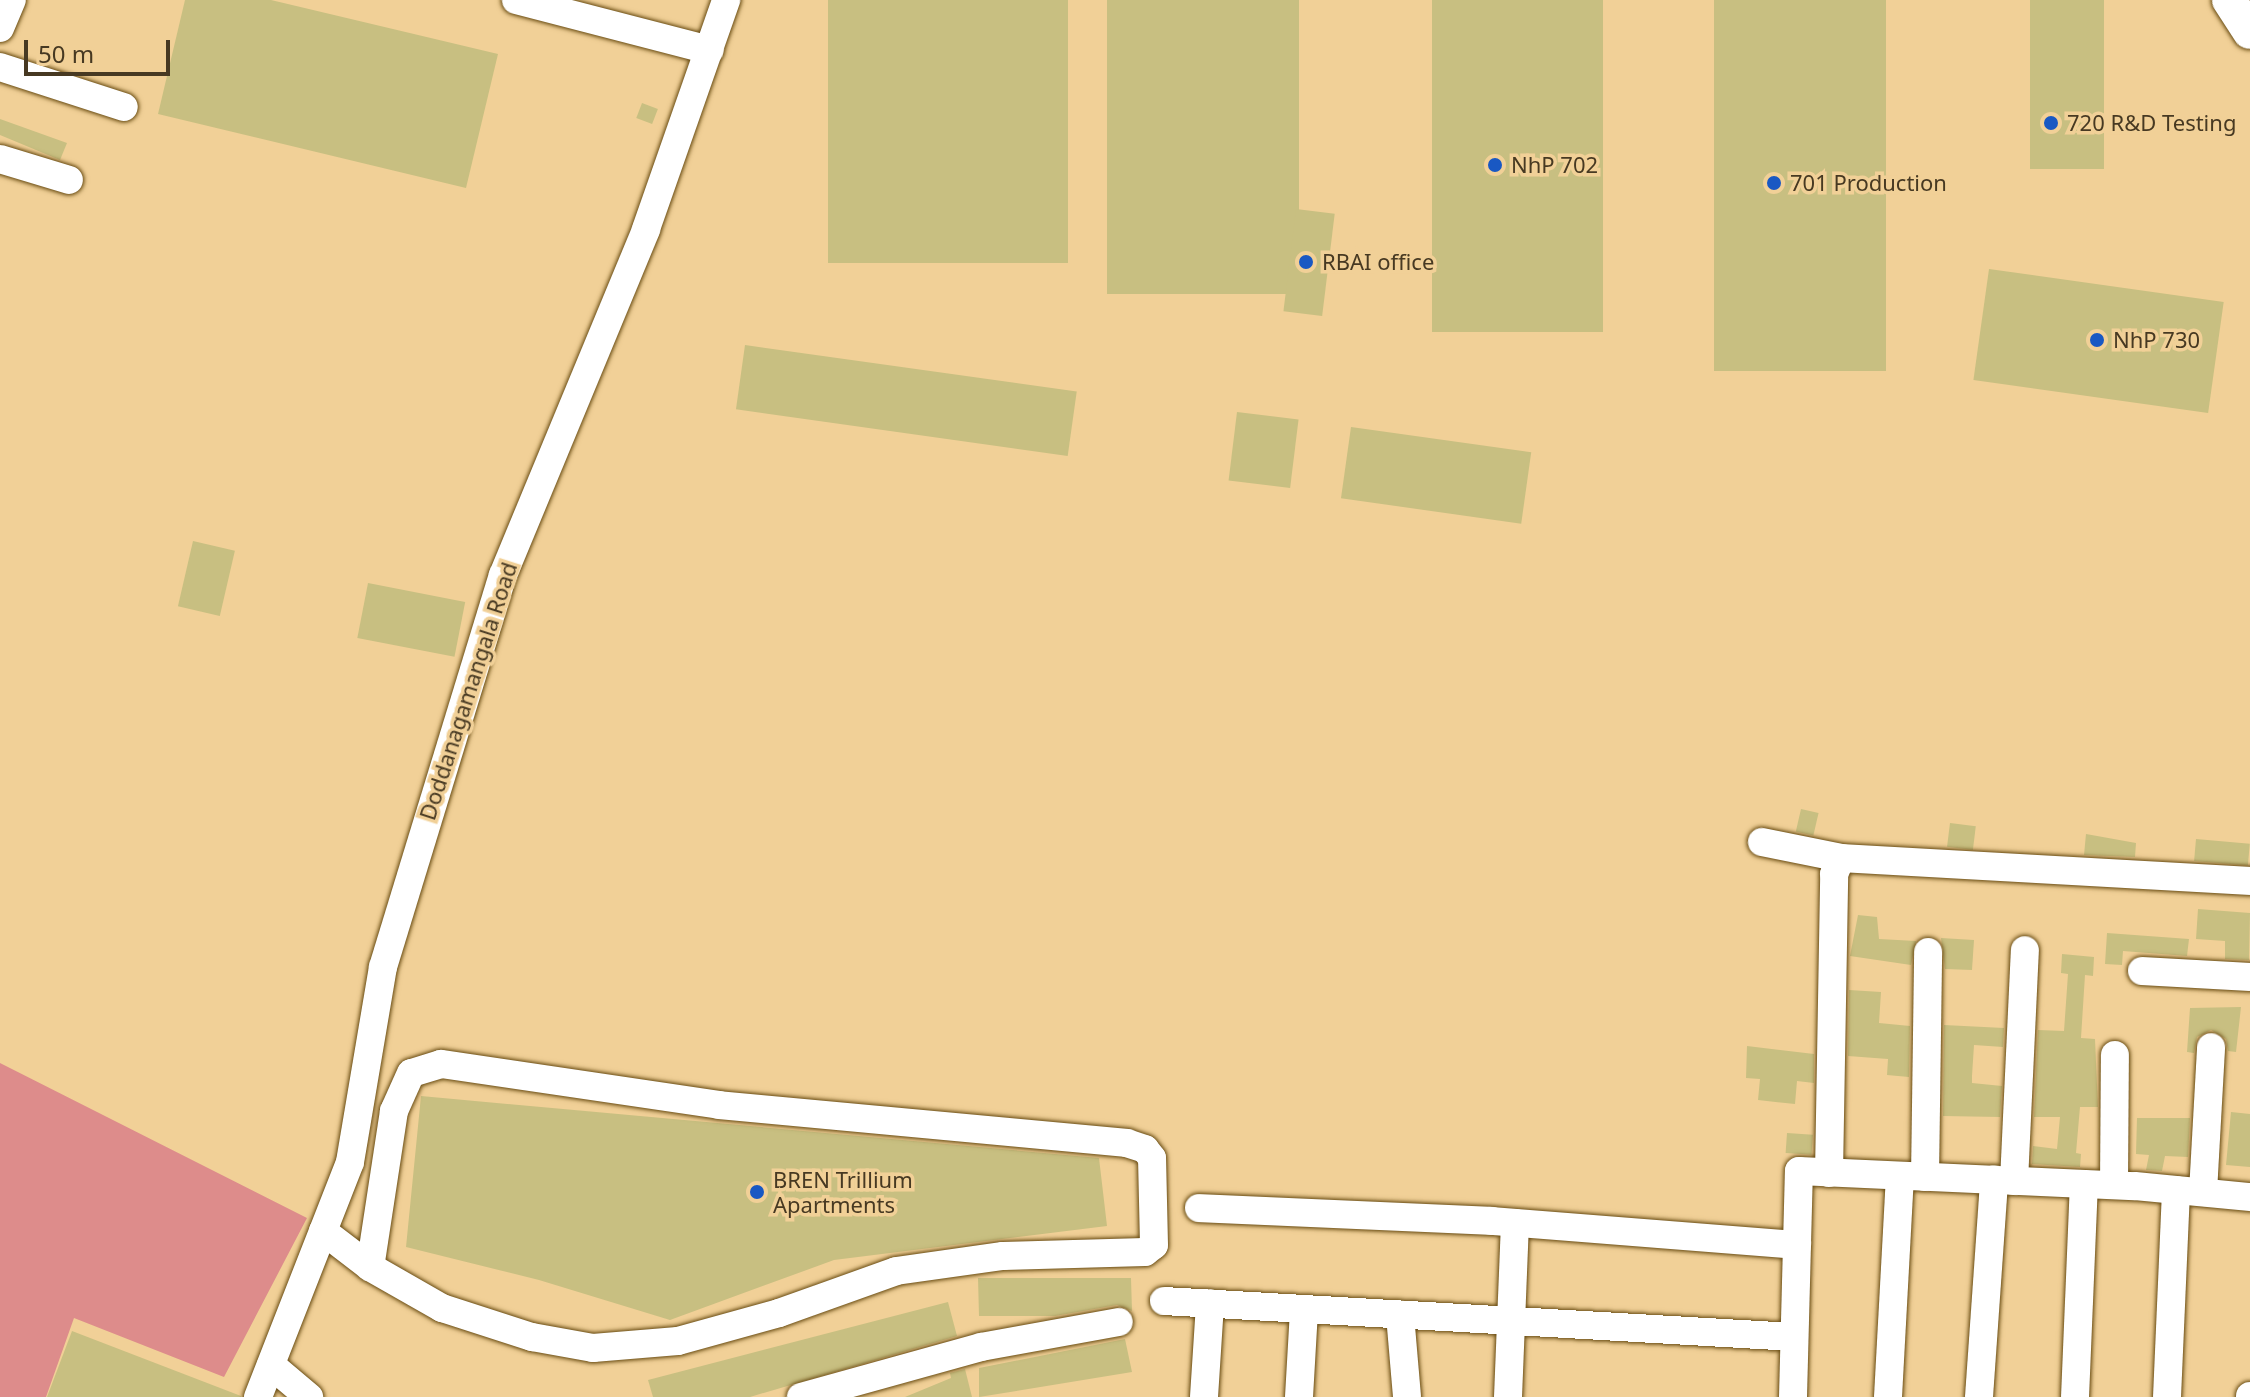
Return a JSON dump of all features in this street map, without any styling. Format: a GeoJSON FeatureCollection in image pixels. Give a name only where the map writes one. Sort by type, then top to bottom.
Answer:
{"type":"FeatureCollection","features":[{"type":"Feature","properties":{"kind":"main road"},"geometry":{"type":"LineString","coordinates":[[2229,0],[2250,32]]}},
{"type":"Feature","properties":{"kind":"street"},"geometry":{"type":"LineString","coordinates":[[0,28],[12,0]]}},
{"type":"Feature","properties":{"kind":"street"},"geometry":{"type":"LineString","coordinates":[[516,0],[710,50]]}},
{"type":"Feature","properties":{"kind":"street","name":"Doddanagamangala Road"},"geometry":{"type":"LineString","coordinates":[[258,1397],[350,1162],[383,967],[503,575],[646,229],[726,0]]}},
{"type":"Feature","properties":{"kind":"street"},"geometry":{"type":"LineString","coordinates":[[0,67],[124,107]]}},
{"type":"Feature","properties":{"kind":"street"},"geometry":{"type":"LineString","coordinates":[[0,159],[69,180]]}},
{"type":"Feature","properties":{"kind":"street"},"geometry":{"type":"LineString","coordinates":[[1762,842],[1841,858],[2250,881]]}},
{"type":"Feature","properties":{"kind":"street"},"geometry":{"type":"LineString","coordinates":[[1829,1173],[1834,874],[1841,858]]}},
{"type":"Feature","properties":{"kind":"street"},"geometry":{"type":"LineString","coordinates":[[1979,1397],[2004,1180],[2025,950]]}},
{"type":"Feature","properties":{"kind":"street"},"geometry":{"type":"LineString","coordinates":[[1888,1397],[1912,1176],[1928,952]]}},
{"type":"Feature","properties":{"kind":"street"},"geometry":{"type":"LineString","coordinates":[[2142,971],[2250,977]]}},
{"type":"Feature","properties":{"kind":"street"},"geometry":{"type":"LineString","coordinates":[[2167,1397],[2190,1191],[2211,1047]]}},
{"type":"Feature","properties":{"kind":"street"},"geometry":{"type":"LineString","coordinates":[[323,1231],[370,1267],[442,1308],[532,1337],[593,1348],[678,1341],[729,1329],[896,1271],[1003,1256],[1145,1252],[1154,1245],[1152,1158],[1145,1149],[1127,1143],[720,1105],[441,1064],[411,1073],[371,1051]]}},
{"type":"Feature","properties":{"kind":"street"},"geometry":{"type":"LineString","coordinates":[[2114,1185],[2115,1055]]}},
{"type":"Feature","properties":{"kind":"street"},"geometry":{"type":"LineString","coordinates":[[370,1267],[394,1111],[411,1073]]}},
{"type":"Feature","properties":{"kind":"street"},"geometry":{"type":"LineString","coordinates":[[1793,1397],[1799,1171],[2114,1185],[2250,1197]]}},
{"type":"Feature","properties":{"kind":"street"},"geometry":{"type":"LineString","coordinates":[[2075,1397],[2084,1184]]}},
{"type":"Feature","properties":{"kind":"street"},"geometry":{"type":"LineString","coordinates":[[1199,1208],[1515,1223],[1797,1245]]}},
{"type":"Feature","properties":{"kind":"street"},"geometry":{"type":"LineString","coordinates":[[1508,1397],[1515,1223]]}},
{"type":"Feature","properties":{"kind":"street"},"geometry":{"type":"LineString","coordinates":[[1164,1301],[1794,1337]]}},
{"type":"Feature","properties":{"kind":"street"},"geometry":{"type":"LineString","coordinates":[[1204,1397],[1210,1303]]}},
{"type":"Feature","properties":{"kind":"street"},"geometry":{"type":"LineString","coordinates":[[1299,1397],[1304,1309]]}},
{"type":"Feature","properties":{"kind":"street"},"geometry":{"type":"LineString","coordinates":[[1400,1315],[1407,1397]]}},
{"type":"Feature","properties":{"kind":"street"},"geometry":{"type":"LineString","coordinates":[[801,1397],[880,1386],[981,1347],[1119,1322]]}},
{"type":"Feature","properties":{"kind":"street"},"geometry":{"type":"LineString","coordinates":[[271,1365],[309,1397]]}},
{"type":"Feature","properties":{"kind":"shaded area"},"geometry":{"type":"Polygon","coordinates":[[[0,1063],[307,1218],[224,1377],[74,1318],[46,1397],[0,1397],[0,1063]]]}},
{"type":"Feature","properties":{"kind":"building"},"geometry":{"type":"Polygon","coordinates":[[[185,0],[271,0],[498,54],[466,188],[158,114],[185,0]]]}},
{"type":"Feature","properties":{"kind":"building"},"geometry":{"type":"Polygon","coordinates":[[[828,0],[1068,0],[1068,263],[828,263],[828,0]]]}},
{"type":"Feature","properties":{"kind":"building"},"geometry":{"type":"Polygon","coordinates":[[[1107,0],[1299,0],[1299,294],[1107,294],[1107,0]]]}},
{"type":"Feature","properties":{"kind":"building","name":"NhP 702"},"geometry":{"type":"Polygon","coordinates":[[[1432,0],[1603,0],[1603,332],[1432,332],[1432,0]]]}},
{"type":"Feature","properties":{"kind":"building","name":"701 Production"},"geometry":{"type":"Polygon","coordinates":[[[1714,0],[1886,0],[1886,371],[1714,371],[1714,0]]]}},
{"type":"Feature","properties":{"kind":"building","name":"720 R&D Testing"},"geometry":{"type":"Polygon","coordinates":[[[2030,0],[2104,0],[2104,169],[2030,169],[2030,0]]]}},
{"type":"Feature","properties":{"kind":"building"},"geometry":{"type":"Polygon","coordinates":[[[642,103],[658,109],[652,124],[636,118],[642,103]]]}},
{"type":"Feature","properties":{"kind":"building"},"geometry":{"type":"Polygon","coordinates":[[[0,119],[67,143],[60,160],[0,135],[0,119]]]}},
{"type":"Feature","properties":{"kind":"building","name":"RBAI office"},"geometry":{"type":"Polygon","coordinates":[[[1296,209],[1335,214],[1322,316],[1283,311],[1296,209]]]}},
{"type":"Feature","properties":{"kind":"building","name":"NhP 730"},"geometry":{"type":"Polygon","coordinates":[[[1989,269],[2224,302],[2208,413],[1973,380],[1989,269]]]}},
{"type":"Feature","properties":{"kind":"building"},"geometry":{"type":"Polygon","coordinates":[[[745,345],[1077,392],[1068,456],[736,409],[745,345]]]}},
{"type":"Feature","properties":{"kind":"building"},"geometry":{"type":"Polygon","coordinates":[[[1237,412],[1299,420],[1290,488],[1229,480],[1237,412]]]}},
{"type":"Feature","properties":{"kind":"building"},"geometry":{"type":"Polygon","coordinates":[[[1351,427],[1531,452],[1521,524],[1341,498],[1351,427]]]}},
{"type":"Feature","properties":{"kind":"building"},"geometry":{"type":"Polygon","coordinates":[[[193,541],[235,551],[220,616],[178,606],[193,541]]]}},
{"type":"Feature","properties":{"kind":"building"},"geometry":{"type":"Polygon","coordinates":[[[368,583],[465,602],[454,657],[357,638],[368,583]]]}},
{"type":"Feature","properties":{"kind":"building"},"geometry":{"type":"Polygon","coordinates":[[[1801,809],[1819,813],[1813,835],[1796,831],[1801,809]]]}},
{"type":"Feature","properties":{"kind":"building"},"geometry":{"type":"Polygon","coordinates":[[[1950,823],[1976,826],[1973,850],[1947,847],[1950,823]]]}},
{"type":"Feature","properties":{"kind":"building"},"geometry":{"type":"Polygon","coordinates":[[[2086,834],[2136,843],[2135,857],[2084,855],[2086,834]]]}},
{"type":"Feature","properties":{"kind":"building"},"geometry":{"type":"Polygon","coordinates":[[[2196,839],[2250,844],[2248,866],[2194,861],[2196,839]]]}},
{"type":"Feature","properties":{"kind":"building"},"geometry":{"type":"Polygon","coordinates":[[[2198,909],[2250,913],[2249,960],[2225,959],[2225,941],[2196,939],[2198,909]]]}},
{"type":"Feature","properties":{"kind":"building"},"geometry":{"type":"Polygon","coordinates":[[[1858,915],[1877,917],[1879,939],[1916,941],[1911,965],[1850,956],[1858,915]]]}},
{"type":"Feature","properties":{"kind":"building"},"geometry":{"type":"Polygon","coordinates":[[[2107,933],[2189,939],[2187,956],[2123,951],[2122,965],[2105,964],[2107,933]]]}},
{"type":"Feature","properties":{"kind":"building"},"geometry":{"type":"Polygon","coordinates":[[[1941,938],[1974,940],[1972,970],[1945,969],[1941,938]]]}},
{"type":"Feature","properties":{"kind":"building"},"geometry":{"type":"Polygon","coordinates":[[[2062,954],[2094,957],[2093,976],[2085,975],[2081,1038],[2095,1039],[2098,1107],[2080,1107],[2076,1153],[2081,1154],[2080,1167],[2032,1164],[2033,1146],[2057,1149],[2060,1117],[2034,1117],[2038,1030],[2064,1031],[2068,974],[2061,973],[2062,954]]]}},
{"type":"Feature","properties":{"kind":"building"},"geometry":{"type":"Polygon","coordinates":[[[1849,990],[1881,992],[1879,1023],[1910,1026],[1909,1077],[1887,1075],[1888,1059],[1848,1056],[1849,990]]]}},
{"type":"Feature","properties":{"kind":"building"},"geometry":{"type":"Polygon","coordinates":[[[2241,1007],[2236,1052],[2228,1051],[2226,1039],[2211,1030],[2197,1037],[2194,1053],[2187,1052],[2190,1008],[2241,1007]]]}},
{"type":"Feature","properties":{"kind":"building"},"geometry":{"type":"Polygon","coordinates":[[[1944,1025],[2004,1028],[2003,1047],[1974,1045],[1972,1076],[1972,1083],[2002,1086],[2000,1117],[1943,1116],[1944,1025]]]}},
{"type":"Feature","properties":{"kind":"building"},"geometry":{"type":"Polygon","coordinates":[[[1747,1046],[1814,1054],[1814,1083],[1797,1081],[1795,1104],[1758,1100],[1760,1079],[1746,1078],[1747,1046]]]}},
{"type":"Feature","properties":{"kind":"building","name":"BREN Trillium Apartments"},"geometry":{"type":"Polygon","coordinates":[[[421,1096],[1099,1158],[1107,1226],[834,1260],[670,1320],[539,1280],[406,1247],[421,1096]]]}},
{"type":"Feature","properties":{"kind":"building"},"geometry":{"type":"Polygon","coordinates":[[[2231,1112],[2250,1114],[2250,1167],[2226,1165],[2231,1112]]]}},
{"type":"Feature","properties":{"kind":"building"},"geometry":{"type":"Polygon","coordinates":[[[2137,1118],[2190,1118],[2188,1157],[2165,1156],[2162,1171],[2146,1170],[2149,1155],[2136,1154],[2137,1118]]]}},
{"type":"Feature","properties":{"kind":"building"},"geometry":{"type":"Polygon","coordinates":[[[1787,1133],[1813,1135],[1812,1155],[1786,1153],[1787,1133]]]}},
{"type":"Feature","properties":{"kind":"building"},"geometry":{"type":"Polygon","coordinates":[[[978,1278],[1131,1278],[1132,1311],[1117,1305],[1055,1316],[979,1316],[978,1278]]]}},
{"type":"Feature","properties":{"kind":"building"},"geometry":{"type":"Polygon","coordinates":[[[948,1302],[957,1336],[750,1397],[653,1397],[648,1380],[948,1302]]]}},
{"type":"Feature","properties":{"kind":"building"},"geometry":{"type":"Polygon","coordinates":[[[72,1331],[241,1396],[241,1397],[47,1397],[72,1331]]]}},
{"type":"Feature","properties":{"kind":"building"},"geometry":{"type":"Polygon","coordinates":[[[1125,1339],[1132,1372],[979,1397],[979,1368],[1125,1339]]]}},
{"type":"Feature","properties":{"kind":"building"},"geometry":{"type":"Polygon","coordinates":[[[965,1369],[972,1397],[905,1397],[951,1378],[950,1373],[965,1369]]]}},
{"type":"Feature","properties":{"kind":"place","name":"720 R&D Testing"},"geometry":{"type":"Point","coordinates":[2051,123]}},
{"type":"Feature","properties":{"kind":"place","name":"NhP 702"},"geometry":{"type":"Point","coordinates":[1495,165]}},
{"type":"Feature","properties":{"kind":"place","name":"701 Production"},"geometry":{"type":"Point","coordinates":[1774,183]}},
{"type":"Feature","properties":{"kind":"place","name":"RBAI office"},"geometry":{"type":"Point","coordinates":[1306,262]}},
{"type":"Feature","properties":{"kind":"place","name":"NhP 730"},"geometry":{"type":"Point","coordinates":[2097,340]}},
{"type":"Feature","properties":{"kind":"place","name":"BREN Trillium Apartments"},"geometry":{"type":"Point","coordinates":[757,1192]}}]}
